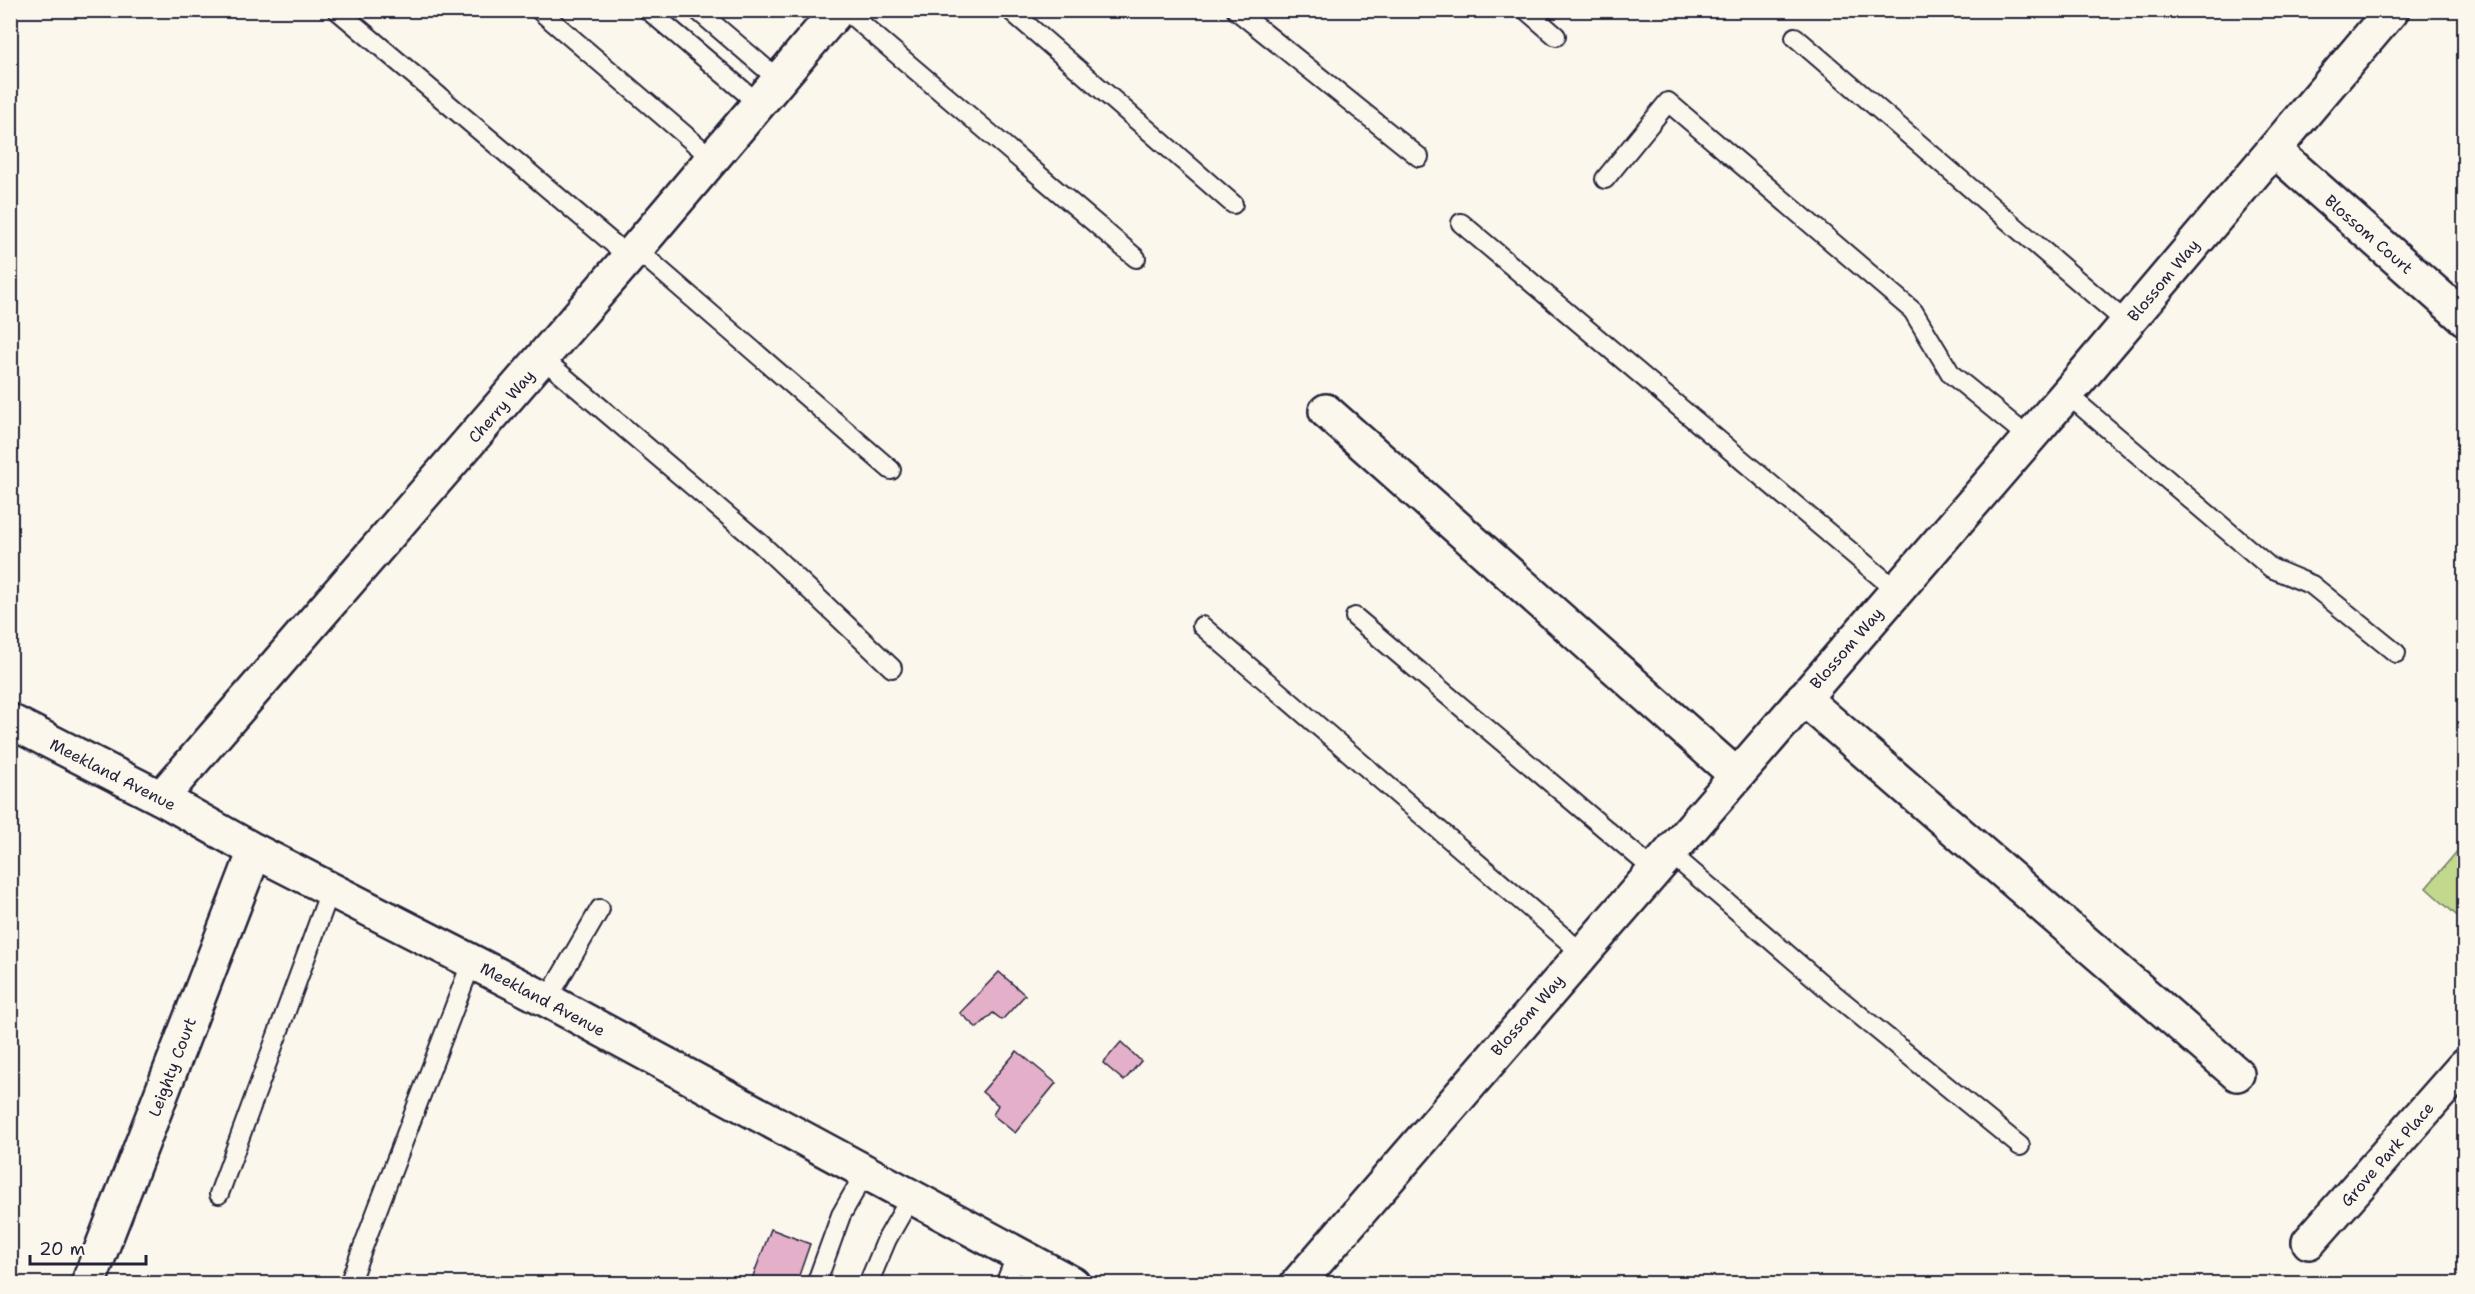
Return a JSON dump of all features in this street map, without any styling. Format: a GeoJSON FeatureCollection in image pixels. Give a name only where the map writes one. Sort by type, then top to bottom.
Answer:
{"type":"FeatureCollection","features":[{"type":"Feature","properties":{"kind":"street","name":"Cherry Way"},"geometry":{"type":"LineString","coordinates":[[161,798],[633,253],[838,10]]}},
{"type":"Feature","properties":{"kind":"street","name":"Blossom Way"},"geometry":{"type":"LineString","coordinates":[[1297,1284],[2067,394],[2392,10]]}},
{"type":"Feature","properties":{"kind":"street","name":"Blossom Court"},"geometry":{"type":"LineString","coordinates":[[2274,150],[2464,318]]}},
{"type":"Feature","properties":{"kind":"street"},"geometry":{"type":"LineString","coordinates":[[1326,411],[1736,775]]}},
{"type":"Feature","properties":{"kind":"street"},"geometry":{"type":"LineString","coordinates":[[1803,698],[2236,1074]]}},
{"type":"Feature","properties":{"kind":"street","name":"Meekland Avenue"},"geometry":{"type":"LineString","coordinates":[[10,721],[161,798],[255,851],[547,1000],[911,1197],[1011,1269],[1073,1284]]}},
{"type":"Feature","properties":{"kind":"street","name":"Leighty Court"},"geometry":{"type":"LineString","coordinates":[[88,1284],[255,851]]}},
{"type":"Feature","properties":{"kind":"street","name":"Grove Park Place"},"geometry":{"type":"LineString","coordinates":[[2309,1242],[2464,1066]]}},
{"type":"Feature","properties":{"kind":"lane"},"geometry":{"type":"LineString","coordinates":[[337,10],[633,253],[891,470]]}},
{"type":"Feature","properties":{"kind":"lane"},"geometry":{"type":"LineString","coordinates":[[539,10],[713,159]]}},
{"type":"Feature","properties":{"kind":"lane"},"geometry":{"type":"LineString","coordinates":[[648,10],[769,92]]}},
{"type":"Feature","properties":{"kind":"lane"},"geometry":{"type":"LineString","coordinates":[[697,10],[769,92]]}},
{"type":"Feature","properties":{"kind":"lane"},"geometry":{"type":"LineString","coordinates":[[845,10],[1137,258]]}},
{"type":"Feature","properties":{"kind":"lane"},"geometry":{"type":"LineString","coordinates":[[1010,10],[1233,204]]}},
{"type":"Feature","properties":{"kind":"lane"},"geometry":{"type":"LineString","coordinates":[[1236,10],[1419,157]]}},
{"type":"Feature","properties":{"kind":"lane"},"geometry":{"type":"LineString","coordinates":[[1526,10],[1556,36]]}},
{"type":"Feature","properties":{"kind":"lane"},"geometry":{"type":"LineString","coordinates":[[1795,37],[2127,323]]}},
{"type":"Feature","properties":{"kind":"lane"},"geometry":{"type":"LineString","coordinates":[[1605,179],[1668,102],[1913,311],[1951,374],[2028,437]]}},
{"type":"Feature","properties":{"kind":"lane"},"geometry":{"type":"LineString","coordinates":[[1461,223],[1896,590]]}},
{"type":"Feature","properties":{"kind":"lane"},"geometry":{"type":"LineString","coordinates":[[542,358],[760,544],[892,668]]}},
{"type":"Feature","properties":{"kind":"lane"},"geometry":{"type":"LineString","coordinates":[[2067,394],[2271,568],[2312,585],[2396,653]]}},
{"type":"Feature","properties":{"kind":"lane"},"geometry":{"type":"LineString","coordinates":[[1355,616],[1661,861],[1830,991],[2020,1146]]}},
{"type":"Feature","properties":{"kind":"lane"},"geometry":{"type":"LineString","coordinates":[[1202,626],[1582,953]]}},
{"type":"Feature","properties":{"kind":"lane"},"geometry":{"type":"LineString","coordinates":[[219,1194],[331,888]]}},
{"type":"Feature","properties":{"kind":"lane"},"geometry":{"type":"LineString","coordinates":[[547,1000],[600,909]]}},
{"type":"Feature","properties":{"kind":"lane"},"geometry":{"type":"LineString","coordinates":[[349,1284],[472,961]]}},
{"type":"Feature","properties":{"kind":"lane"},"geometry":{"type":"LineString","coordinates":[[816,1284],[841,1215],[865,1173]]}},
{"type":"Feature","properties":{"kind":"lane"},"geometry":{"type":"LineString","coordinates":[[868,1284],[887,1239],[911,1197]]}},
{"type":"Feature","properties":{"kind":"green space"},"geometry":{"type":"Polygon","coordinates":[[[2464,843],[2464,922],[2426,888],[2464,843]]]}},
{"type":"Feature","properties":{"kind":"building"},"geometry":{"type":"Polygon","coordinates":[[[999,972],[1025,995],[1002,1020],[993,1013],[977,1028],[960,1013],[999,972]]]}},
{"type":"Feature","properties":{"kind":"building"},"geometry":{"type":"Polygon","coordinates":[[[1121,1042],[1141,1061],[1124,1081],[1103,1063],[1121,1042]]]}},
{"type":"Feature","properties":{"kind":"building"},"geometry":{"type":"Polygon","coordinates":[[[1017,1051],[1056,1083],[1015,1133],[993,1115],[998,1105],[982,1092],[1017,1051]]]}},
{"type":"Feature","properties":{"kind":"building"},"geometry":{"type":"Polygon","coordinates":[[[771,1229],[810,1244],[796,1284],[750,1284],[771,1229]]]}}]}
